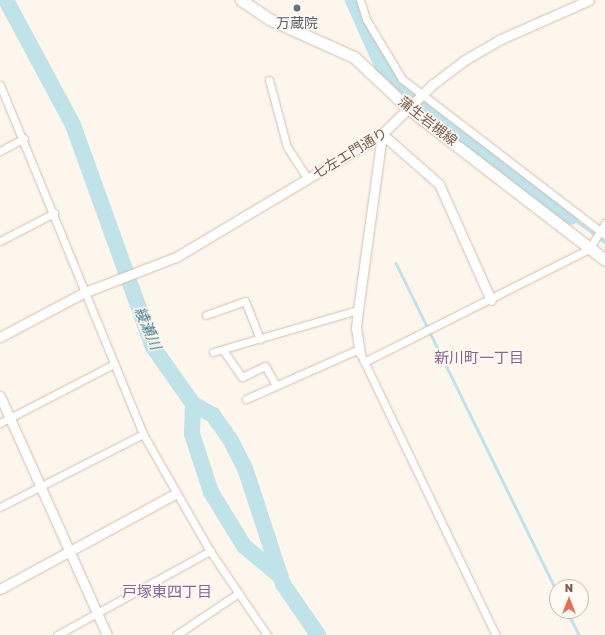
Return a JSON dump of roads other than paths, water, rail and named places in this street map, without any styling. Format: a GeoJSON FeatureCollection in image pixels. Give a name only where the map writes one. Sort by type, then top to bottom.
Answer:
{"type":"FeatureCollection","features":[{"type":"Feature","properties":{"kind":"main road","name":"蒲生岩槻線"},"geometry":{"type":"LineString","coordinates":[[241,0],[269,19],[354,57],[409,109],[605,260]]}},
{"type":"Feature","properties":{"kind":"street"},"geometry":{"type":"LineString","coordinates":[[360,0],[366,20],[390,64],[421,95],[602,234]]}},
{"type":"Feature","properties":{"kind":"street","name":"七左エ門通り"},"geometry":{"type":"LineString","coordinates":[[0,337],[88,292],[165,262],[382,134],[409,109],[421,95],[483,49],[589,0]]}},
{"type":"Feature","properties":{"kind":"street"},"geometry":{"type":"LineString","coordinates":[[269,80],[287,147],[307,178]]}},
{"type":"Feature","properties":{"kind":"street"},"geometry":{"type":"LineString","coordinates":[[0,84],[88,292],[112,365],[143,434],[175,494],[210,551],[237,594],[267,635]]}},
{"type":"Feature","properties":{"kind":"street"},"geometry":{"type":"LineString","coordinates":[[382,134],[439,184],[491,300]]}},
{"type":"Feature","properties":{"kind":"street"},"geometry":{"type":"LineString","coordinates":[[382,134],[358,310],[360,351],[496,635]]}},
{"type":"Feature","properties":{"kind":"street"},"geometry":{"type":"LineString","coordinates":[[0,151],[24,138]]}},
{"type":"Feature","properties":{"kind":"street"},"geometry":{"type":"LineString","coordinates":[[0,241],[54,213]]}},
{"type":"Feature","properties":{"kind":"street"},"geometry":{"type":"LineString","coordinates":[[364,362],[491,300],[589,249],[602,234],[605,223]]}},
{"type":"Feature","properties":{"kind":"street"},"geometry":{"type":"LineString","coordinates":[[206,315],[245,301],[260,339]]}},
{"type":"Feature","properties":{"kind":"street"},"geometry":{"type":"LineString","coordinates":[[213,352],[358,310]]}},
{"type":"Feature","properties":{"kind":"street"},"geometry":{"type":"LineString","coordinates":[[223,350],[242,376],[265,366],[276,385]]}},
{"type":"Feature","properties":{"kind":"street"},"geometry":{"type":"LineString","coordinates":[[246,399],[276,385],[360,351]]}},
{"type":"Feature","properties":{"kind":"street"},"geometry":{"type":"LineString","coordinates":[[0,423],[112,365]]}},
{"type":"Feature","properties":{"kind":"street"},"geometry":{"type":"LineString","coordinates":[[0,396],[107,635]]}},
{"type":"Feature","properties":{"kind":"street"},"geometry":{"type":"LineString","coordinates":[[0,507],[143,434]]}},
{"type":"Feature","properties":{"kind":"street"},"geometry":{"type":"LineString","coordinates":[[0,589],[175,494]]}},
{"type":"Feature","properties":{"kind":"street"},"geometry":{"type":"LineString","coordinates":[[57,635],[96,612],[210,551]]}},
{"type":"Feature","properties":{"kind":"street"},"geometry":{"type":"LineString","coordinates":[[176,635],[237,594]]}},
{"type":"Feature","properties":{"kind":"waterway","name":"綾瀬川"},"geometry":{"type":"LineString","coordinates":[[6,0],[73,125],[153,347],[193,404],[213,415],[230,439],[245,468],[283,584],[318,635]]}},
{"type":"Feature","properties":{"kind":"waterway"},"geometry":{"type":"LineString","coordinates":[[353,0],[381,63],[410,97]]}},
{"type":"Feature","properties":{"kind":"waterway"},"geometry":{"type":"LineString","coordinates":[[421,105],[571,217]]}},
{"type":"Feature","properties":{"kind":"waterway"},"geometry":{"type":"LineString","coordinates":[[571,217],[594,234]]}},
{"type":"Feature","properties":{"kind":"waterway"},"geometry":{"type":"LineString","coordinates":[[601,239],[605,242]]}},
{"type":"Feature","properties":{"kind":"waterway"},"geometry":{"type":"LineString","coordinates":[[396,263],[551,579]]}},
{"type":"Feature","properties":{"kind":"waterway"},"geometry":{"type":"LineString","coordinates":[[193,404],[192,434],[211,492],[244,546],[280,576]]}},
{"type":"Feature","properties":{"kind":"waterway"},"geometry":{"type":"LineString","coordinates":[[571,619],[579,635]]}},
{"type":"Feature","properties":{"kind":"place","name":"万蔵院"},"geometry":{"type":"Point","coordinates":[297,8]}},
{"type":"Feature","properties":{"kind":"district","name":"新川町一丁目"},"geometry":{"type":"Point","coordinates":[479,358]}},
{"type":"Feature","properties":{"kind":"district","name":"戸塚東四丁目"},"geometry":{"type":"Point","coordinates":[167,592]}}]}
